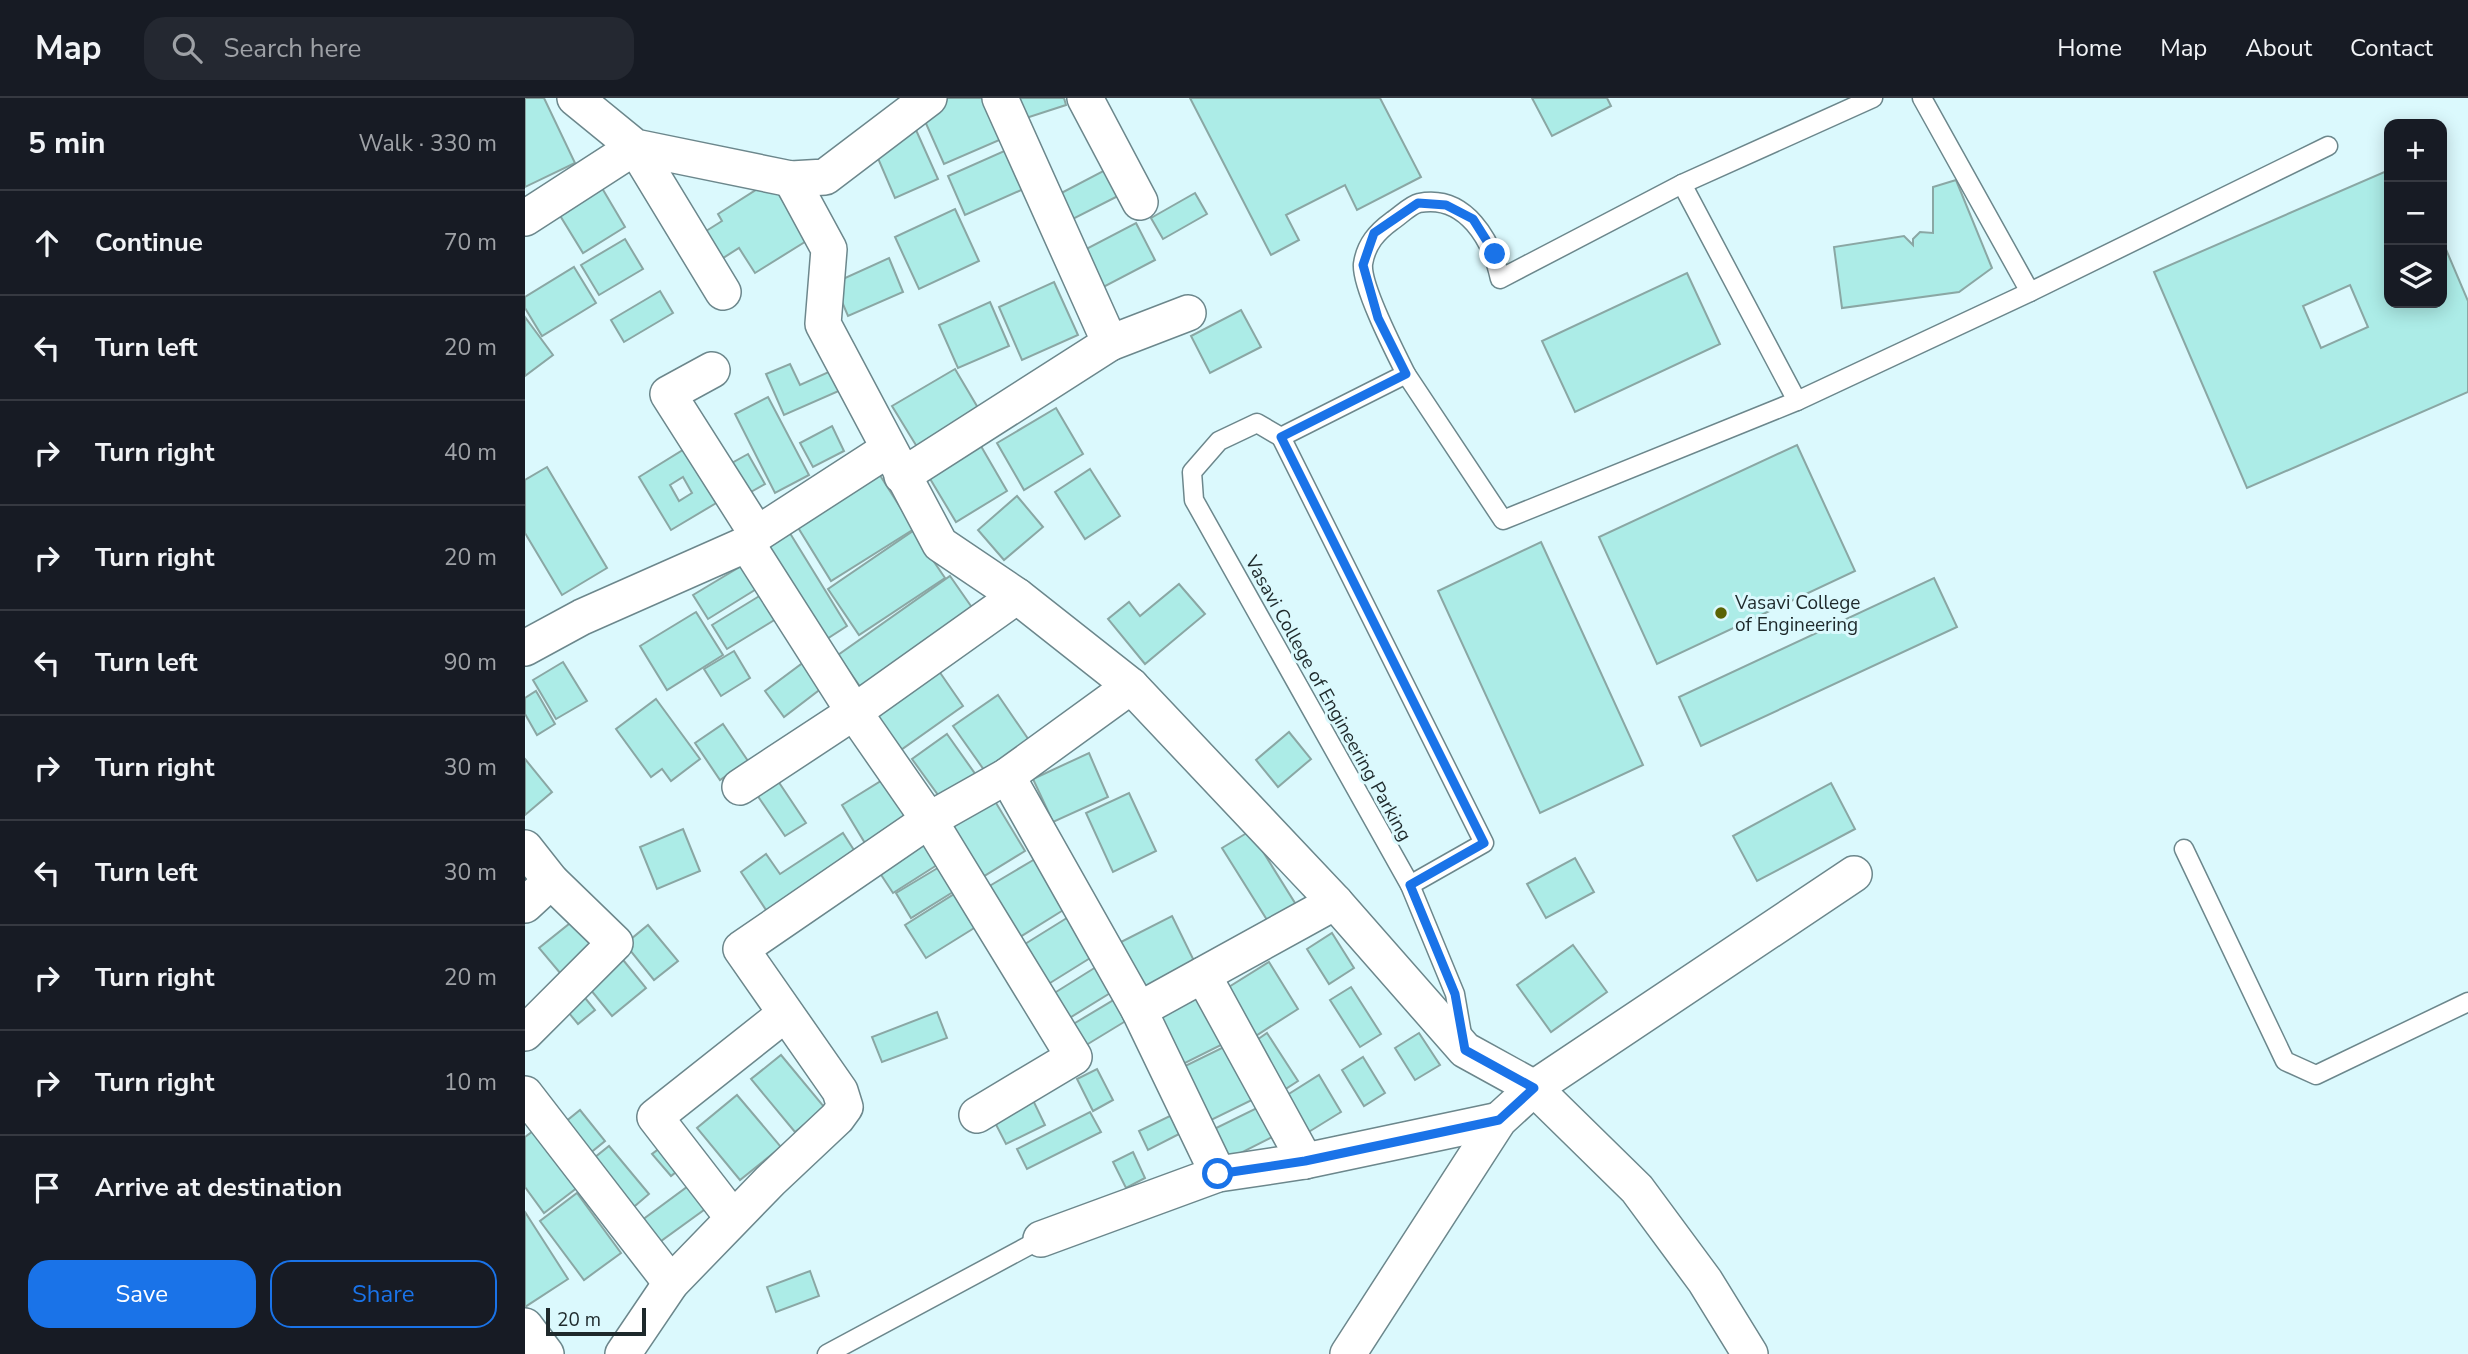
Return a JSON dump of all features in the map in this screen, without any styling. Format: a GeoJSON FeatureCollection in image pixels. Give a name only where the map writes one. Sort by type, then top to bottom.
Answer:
{"type":"FeatureCollection","features":[{"type":"Feature","properties":{"kind":"street"},"geometry":{"type":"LineString","coordinates":[[575,98],[635,147],[723,292]]}},
{"type":"Feature","properties":{"kind":"street"},"geometry":{"type":"LineString","coordinates":[[525,218],[635,147],[791,179],[825,177],[929,98]]}},
{"type":"Feature","properties":{"kind":"street"},"geometry":{"type":"LineString","coordinates":[[1000,98],[1110,343]]}},
{"type":"Feature","properties":{"kind":"street"},"geometry":{"type":"LineString","coordinates":[[1085,98],[1140,202]]}},
{"type":"Feature","properties":{"kind":"street"},"geometry":{"type":"LineString","coordinates":[[791,179],[829,249],[823,324],[894,463],[940,544],[1017,596],[1131,686],[1335,902],[1465,1050],[1534,1088],[1637,1189],[1705,1281],[1750,1354]]}},
{"type":"Feature","properties":{"kind":"street"},"geometry":{"type":"LineString","coordinates":[[525,648],[582,617],[752,539],[1110,343],[1188,313]]}},
{"type":"Feature","properties":{"kind":"street"},"geometry":{"type":"LineString","coordinates":[[712,370],[668,394],[854,712],[929,820],[1074,1057],[977,1115]]}},
{"type":"Feature","properties":{"kind":"street"},"geometry":{"type":"LineString","coordinates":[[740,787],[854,712],[1017,596]]}},
{"type":"Feature","properties":{"kind":"street"},"geometry":{"type":"LineString","coordinates":[[623,1354],[671,1283],[845,1107],[840,1091],[741,949],[929,820],[1007,776],[1131,686]]}},
{"type":"Feature","properties":{"kind":"street"},"geometry":{"type":"LineString","coordinates":[[1007,776],[1139,1010],[1218,1174]]}},
{"type":"Feature","properties":{"kind":"street"},"geometry":{"type":"LineString","coordinates":[[525,848],[551,881],[615,943],[525,1033]]}},
{"type":"Feature","properties":{"kind":"street"},"geometry":{"type":"LineString","coordinates":[[1348,1354],[1499,1120],[1534,1088],[1854,874]]}},
{"type":"Feature","properties":{"kind":"street"},"geometry":{"type":"LineString","coordinates":[[525,905],[551,881]]}},
{"type":"Feature","properties":{"kind":"street"},"geometry":{"type":"LineString","coordinates":[[1139,1010],[1335,902]]}},
{"type":"Feature","properties":{"kind":"street"},"geometry":{"type":"LineString","coordinates":[[1203,975],[1305,1161]]}},
{"type":"Feature","properties":{"kind":"street"},"geometry":{"type":"LineString","coordinates":[[733,1218],[655,1117],[785,1014]]}},
{"type":"Feature","properties":{"kind":"street"},"geometry":{"type":"LineString","coordinates":[[525,1094],[671,1283]]}},
{"type":"Feature","properties":{"kind":"street"},"geometry":{"type":"LineString","coordinates":[[1041,1239],[1218,1174],[1305,1161],[1499,1120]]}},
{"type":"Feature","properties":{"kind":"street"},"geometry":{"type":"LineString","coordinates":[[525,1326],[545,1354]]}},
{"type":"Feature","properties":{"kind":"lane"},"geometry":{"type":"LineString","coordinates":[[1873,98],[1682,184],[1500,279],[1495,254],[1473,219],[1446,205],[1418,203],[1374,233],[1363,265],[1378,318],[1406,374],[1503,520],[1797,401],[2031,292],[2328,146]]}},
{"type":"Feature","properties":{"kind":"lane"},"geometry":{"type":"LineString","coordinates":[[1922,98],[2031,292]]}},
{"type":"Feature","properties":{"kind":"lane"},"geometry":{"type":"LineString","coordinates":[[1682,184],[1797,401]]}},
{"type":"Feature","properties":{"kind":"lane"},"geometry":{"type":"LineString","coordinates":[[1406,374],[1281,437],[1484,843],[1410,885]]}},
{"type":"Feature","properties":{"kind":"lane","name":"Vasavi College of Engineering Parking"},"geometry":{"type":"LineString","coordinates":[[1281,437],[1257,423],[1219,441],[1192,472],[1194,500],[1410,885],[1455,994],[1465,1050]]}},
{"type":"Feature","properties":{"kind":"lane"},"geometry":{"type":"LineString","coordinates":[[2184,849],[2285,1061],[2316,1075],[2468,1002]]}},
{"type":"Feature","properties":{"kind":"lane"},"geometry":{"type":"LineString","coordinates":[[827,1354],[1041,1239]]}},
{"type":"Feature","properties":{"kind":"building"},"geometry":{"type":"Polygon","coordinates":[[[525,98],[544,98],[575,163],[525,187],[525,98]]]}},
{"type":"Feature","properties":{"kind":"building"},"geometry":{"type":"Polygon","coordinates":[[[946,98],[986,98],[1004,138],[944,164],[920,110],[946,98]]]}},
{"type":"Feature","properties":{"kind":"building"},"geometry":{"type":"Polygon","coordinates":[[[1013,98],[1064,98],[1066,105],[1020,120],[1013,98]]]}},
{"type":"Feature","properties":{"kind":"building"},"geometry":{"type":"Polygon","coordinates":[[[1190,98],[1380,98],[1421,177],[1357,210],[1345,185],[1286,215],[1299,240],[1271,255],[1190,98]]]}},
{"type":"Feature","properties":{"kind":"building"},"geometry":{"type":"Polygon","coordinates":[[[1532,98],[1607,98],[1611,106],[1552,136],[1532,98]]]}},
{"type":"Feature","properties":{"kind":"building"},"geometry":{"type":"Polygon","coordinates":[[[916,130],[938,179],[895,198],[874,149],[916,130]]]}},
{"type":"Feature","properties":{"kind":"building"},"geometry":{"type":"Polygon","coordinates":[[[1011,148],[1028,187],[965,215],[948,176],[1011,148]]]}},
{"type":"Feature","properties":{"kind":"building"},"geometry":{"type":"Polygon","coordinates":[[[1107,169],[1120,195],[1061,225],[1048,200],[1107,169]]]}},
{"type":"Feature","properties":{"kind":"building"},"geometry":{"type":"Polygon","coordinates":[[[2384,172],[2384,308],[2447,308],[2447,252],[2468,301],[2468,392],[2247,488],[2154,272],[2384,172]],[[2350,285],[2303,306],[2321,348],[2368,327],[2350,285]]]}},
{"type":"Feature","properties":{"kind":"building"},"geometry":{"type":"Polygon","coordinates":[[[1956,180],[1992,268],[1959,292],[1842,308],[1834,247],[1904,236],[1913,245],[1913,239],[1920,232],[1933,233],[1933,187],[1956,180]]]}},
{"type":"Feature","properties":{"kind":"building"},"geometry":{"type":"Polygon","coordinates":[[[770,181],[808,240],[755,273],[739,248],[712,265],[695,238],[722,221],[718,214],[770,181]]]}},
{"type":"Feature","properties":{"kind":"building"},"geometry":{"type":"Polygon","coordinates":[[[599,183],[625,227],[583,253],[556,209],[599,183]]]}},
{"type":"Feature","properties":{"kind":"building"},"geometry":{"type":"Polygon","coordinates":[[[1195,193],[1207,214],[1163,239],[1151,218],[1195,193]]]}},
{"type":"Feature","properties":{"kind":"building"},"geometry":{"type":"Polygon","coordinates":[[[955,209],[979,261],[919,289],[895,237],[955,209]]]}},
{"type":"Feature","properties":{"kind":"building"},"geometry":{"type":"Polygon","coordinates":[[[1136,223],[1155,260],[1092,293],[1073,256],[1136,223]]]}},
{"type":"Feature","properties":{"kind":"building"},"geometry":{"type":"Polygon","coordinates":[[[625,239],[643,269],[599,295],[581,265],[625,239]]]}},
{"type":"Feature","properties":{"kind":"building"},"geometry":{"type":"Polygon","coordinates":[[[889,258],[903,292],[848,316],[834,283],[889,258]]]}},
{"type":"Feature","properties":{"kind":"building"},"geometry":{"type":"Polygon","coordinates":[[[574,267],[596,303],[542,336],[525,308],[525,297],[574,267]]]}},
{"type":"Feature","properties":{"kind":"building"},"geometry":{"type":"Polygon","coordinates":[[[1687,273],[1720,344],[1575,412],[1542,341],[1687,273]]]}},
{"type":"Feature","properties":{"kind":"building"},"geometry":{"type":"Polygon","coordinates":[[[1054,282],[1078,335],[1022,360],[999,307],[1054,282]]]}},
{"type":"Feature","properties":{"kind":"building"},"geometry":{"type":"Polygon","coordinates":[[[660,291],[673,313],[624,342],[611,320],[660,291]]]}},
{"type":"Feature","properties":{"kind":"building"},"geometry":{"type":"Polygon","coordinates":[[[990,302],[1009,346],[958,368],[939,325],[990,302]]]}},
{"type":"Feature","properties":{"kind":"building"},"geometry":{"type":"Polygon","coordinates":[[[1241,310],[1261,347],[1210,373],[1191,336],[1241,310]]]}},
{"type":"Feature","properties":{"kind":"building"},"geometry":{"type":"Polygon","coordinates":[[[525,317],[553,355],[525,376],[525,317]]]}},
{"type":"Feature","properties":{"kind":"building"},"geometry":{"type":"Polygon","coordinates":[[[790,364],[800,385],[833,370],[841,390],[784,415],[766,374],[790,364]]]}},
{"type":"Feature","properties":{"kind":"building"},"geometry":{"type":"Polygon","coordinates":[[[955,369],[984,418],[922,455],[892,406],[955,369]]]}},
{"type":"Feature","properties":{"kind":"building"},"geometry":{"type":"Polygon","coordinates":[[[768,397],[809,475],[775,493],[735,414],[768,397]]]}},
{"type":"Feature","properties":{"kind":"building"},"geometry":{"type":"Polygon","coordinates":[[[1056,408],[1083,454],[1024,490],[997,443],[1056,408]]]}},
{"type":"Feature","properties":{"kind":"building"},"geometry":{"type":"Polygon","coordinates":[[[832,426],[844,451],[813,467],[800,443],[832,426]]]}},
{"type":"Feature","properties":{"kind":"building"},"geometry":{"type":"Polygon","coordinates":[[[978,441],[1007,491],[956,522],[926,472],[978,441]]]}},
{"type":"Feature","properties":{"kind":"building"},"geometry":{"type":"Polygon","coordinates":[[[691,445],[723,499],[671,530],[639,477],[691,445]],[[683,477],[670,485],[679,501],[692,493],[683,477]]]}},
{"type":"Feature","properties":{"kind":"building"},"geometry":{"type":"Polygon","coordinates":[[[1797,445],[1855,571],[1657,664],[1599,537],[1797,445]]]}},
{"type":"Feature","properties":{"kind":"building"},"geometry":{"type":"Polygon","coordinates":[[[748,454],[765,484],[740,498],[723,468],[748,454]]]}},
{"type":"Feature","properties":{"kind":"building"},"geometry":{"type":"Polygon","coordinates":[[[547,467],[607,568],[562,595],[525,533],[525,480],[547,467]]]}},
{"type":"Feature","properties":{"kind":"building"},"geometry":{"type":"Polygon","coordinates":[[[876,469],[914,529],[831,581],[794,521],[876,469]]]}},
{"type":"Feature","properties":{"kind":"building"},"geometry":{"type":"Polygon","coordinates":[[[1090,469],[1120,516],[1085,539],[1055,492],[1090,469]]]}},
{"type":"Feature","properties":{"kind":"building"},"geometry":{"type":"Polygon","coordinates":[[[1017,496],[1043,527],[1004,560],[978,530],[1017,496]]]}},
{"type":"Feature","properties":{"kind":"building"},"geometry":{"type":"Polygon","coordinates":[[[788,530],[847,626],[819,644],[759,547],[788,530]]]}},
{"type":"Feature","properties":{"kind":"building"},"geometry":{"type":"Polygon","coordinates":[[[913,531],[945,578],[859,635],[828,589],[913,531]]]}},
{"type":"Feature","properties":{"kind":"building"},"geometry":{"type":"Polygon","coordinates":[[[1541,542],[1643,765],[1540,813],[1438,591],[1541,542]]]}},
{"type":"Feature","properties":{"kind":"building"},"geometry":{"type":"Polygon","coordinates":[[[743,565],[758,588],[708,619],[693,595],[743,565]]]}},
{"type":"Feature","properties":{"kind":"building"},"geometry":{"type":"Polygon","coordinates":[[[950,576],[980,619],[868,698],[838,655],[950,576]]]}},
{"type":"Feature","properties":{"kind":"building"},"geometry":{"type":"Polygon","coordinates":[[[1934,578],[1957,627],[1701,746],[1679,697],[1934,578]]]}},
{"type":"Feature","properties":{"kind":"building"},"geometry":{"type":"Polygon","coordinates":[[[1179,584],[1205,614],[1145,664],[1108,619],[1129,602],[1140,616],[1179,584]]]}},
{"type":"Feature","properties":{"kind":"building"},"geometry":{"type":"Polygon","coordinates":[[[761,595],[776,619],[727,649],[712,625],[761,595]]]}},
{"type":"Feature","properties":{"kind":"building"},"geometry":{"type":"Polygon","coordinates":[[[696,612],[723,655],[667,690],[640,646],[696,612]]]}},
{"type":"Feature","properties":{"kind":"building"},"geometry":{"type":"Polygon","coordinates":[[[734,651],[750,678],[721,696],[704,669],[734,651]]]}},
{"type":"Feature","properties":{"kind":"building"},"geometry":{"type":"Polygon","coordinates":[[[812,656],[831,681],[784,717],[765,691],[812,656]]]}},
{"type":"Feature","properties":{"kind":"building"},"geometry":{"type":"Polygon","coordinates":[[[932,661],[963,706],[898,752],[867,707],[932,661]]]}},
{"type":"Feature","properties":{"kind":"building"},"geometry":{"type":"Polygon","coordinates":[[[563,662],[587,701],[556,719],[533,680],[563,662]]]}},
{"type":"Feature","properties":{"kind":"building"},"geometry":{"type":"Polygon","coordinates":[[[536,691],[555,724],[537,735],[525,714],[525,698],[536,691]]]}},
{"type":"Feature","properties":{"kind":"building"},"geometry":{"type":"Polygon","coordinates":[[[998,695],[1033,746],[989,777],[953,726],[998,695]]]}},
{"type":"Feature","properties":{"kind":"building"},"geometry":{"type":"Polygon","coordinates":[[[656,699],[700,759],[671,781],[662,769],[651,777],[616,729],[656,699]]]}},
{"type":"Feature","properties":{"kind":"building"},"geometry":{"type":"Polygon","coordinates":[[[723,724],[748,761],[720,780],[695,743],[723,724]]]}},
{"type":"Feature","properties":{"kind":"building"},"geometry":{"type":"Polygon","coordinates":[[[1289,732],[1311,759],[1278,787],[1256,760],[1289,732]]]}},
{"type":"Feature","properties":{"kind":"building"},"geometry":{"type":"Polygon","coordinates":[[[947,734],[976,775],[941,799],[912,759],[947,734]]]}},
{"type":"Feature","properties":{"kind":"building"},"geometry":{"type":"Polygon","coordinates":[[[1089,753],[1108,797],[1053,822],[1033,779],[1089,753]]]}},
{"type":"Feature","properties":{"kind":"building"},"geometry":{"type":"Polygon","coordinates":[[[525,759],[552,792],[525,815],[525,759]]]}},
{"type":"Feature","properties":{"kind":"building"},"geometry":{"type":"Polygon","coordinates":[[[774,775],[806,823],[785,836],[753,789],[774,775]]]}},
{"type":"Feature","properties":{"kind":"building"},"geometry":{"type":"Polygon","coordinates":[[[889,776],[918,824],[871,853],[842,805],[889,776]]]}},
{"type":"Feature","properties":{"kind":"building"},"geometry":{"type":"Polygon","coordinates":[[[1831,783],[1855,829],[1757,881],[1733,836],[1831,783]]]}},
{"type":"Feature","properties":{"kind":"building"},"geometry":{"type":"Polygon","coordinates":[[[990,793],[1025,851],[976,881],[941,823],[990,793]]]}},
{"type":"Feature","properties":{"kind":"building"},"geometry":{"type":"Polygon","coordinates":[[[1129,793],[1156,851],[1113,872],[1086,813],[1129,793]]]}},
{"type":"Feature","properties":{"kind":"building"},"geometry":{"type":"Polygon","coordinates":[[[927,826],[948,858],[893,893],[872,861],[927,826]]]}},
{"type":"Feature","properties":{"kind":"building"},"geometry":{"type":"Polygon","coordinates":[[[683,829],[700,871],[657,889],[640,847],[683,829]]]}},
{"type":"Feature","properties":{"kind":"building"},"geometry":{"type":"Polygon","coordinates":[[[1250,831],[1300,911],[1272,928],[1222,848],[1250,831]]]}},
{"type":"Feature","properties":{"kind":"building"},"geometry":{"type":"Polygon","coordinates":[[[843,833],[861,861],[772,919],[741,872],[766,854],[780,874],[843,833]]]}},
{"type":"Feature","properties":{"kind":"building"},"geometry":{"type":"Polygon","coordinates":[[[1575,858],[1594,892],[1546,918],[1527,884],[1575,858]]]}},
{"type":"Feature","properties":{"kind":"building"},"geometry":{"type":"Polygon","coordinates":[[[1035,859],[1065,909],[1012,942],[981,891],[1035,859]]]}},
{"type":"Feature","properties":{"kind":"building"},"geometry":{"type":"Polygon","coordinates":[[[946,863],[961,887],[911,918],[896,893],[946,863]]]}},
{"type":"Feature","properties":{"kind":"building"},"geometry":{"type":"Polygon","coordinates":[[[959,891],[979,925],[926,958],[905,925],[959,891]]]}},
{"type":"Feature","properties":{"kind":"building"},"geometry":{"type":"Polygon","coordinates":[[[1070,916],[1095,955],[1042,988],[1017,949],[1070,916]]]}},
{"type":"Feature","properties":{"kind":"building"},"geometry":{"type":"Polygon","coordinates":[[[1172,916],[1199,971],[1146,998],[1119,943],[1172,916]]]}},
{"type":"Feature","properties":{"kind":"building"},"geometry":{"type":"Polygon","coordinates":[[[574,920],[600,953],[566,980],[539,948],[574,920]]]}},
{"type":"Feature","properties":{"kind":"building"},"geometry":{"type":"Polygon","coordinates":[[[648,925],[678,961],[654,980],[625,944],[648,925]]]}},
{"type":"Feature","properties":{"kind":"building"},"geometry":{"type":"Polygon","coordinates":[[[1332,933],[1354,968],[1329,984],[1307,949],[1332,933]]]}},
{"type":"Feature","properties":{"kind":"building"},"geometry":{"type":"Polygon","coordinates":[[[1573,945],[1607,992],[1551,1032],[1517,985],[1573,945]]]}},
{"type":"Feature","properties":{"kind":"building"},"geometry":{"type":"Polygon","coordinates":[[[615,950],[646,988],[612,1016],[581,978],[615,950]]]}},
{"type":"Feature","properties":{"kind":"building"},"geometry":{"type":"Polygon","coordinates":[[[1104,962],[1120,987],[1063,1022],[1048,997],[1104,962]]]}},
{"type":"Feature","properties":{"kind":"building"},"geometry":{"type":"Polygon","coordinates":[[[1269,962],[1298,1009],[1254,1037],[1224,990],[1269,962]]]}},
{"type":"Feature","properties":{"kind":"building"},"geometry":{"type":"Polygon","coordinates":[[[1351,987],[1381,1034],[1360,1047],[1330,1000],[1351,987]]]}},
{"type":"Feature","properties":{"kind":"building"},"geometry":{"type":"Polygon","coordinates":[[[581,993],[595,1010],[578,1024],[564,1007],[581,993]]]}},
{"type":"Feature","properties":{"kind":"building"},"geometry":{"type":"Polygon","coordinates":[[[1206,993],[1229,1041],[1177,1067],[1153,1019],[1206,993]]]}},
{"type":"Feature","properties":{"kind":"building"},"geometry":{"type":"Polygon","coordinates":[[[1117,998],[1129,1019],[1083,1047],[1070,1026],[1117,998]]]}},
{"type":"Feature","properties":{"kind":"building"},"geometry":{"type":"Polygon","coordinates":[[[937,1012],[947,1038],[882,1062],[872,1037],[937,1012]]]}},
{"type":"Feature","properties":{"kind":"building"},"geometry":{"type":"Polygon","coordinates":[[[1267,1033],[1298,1081],[1284,1090],[1254,1042],[1267,1033]]]}},
{"type":"Feature","properties":{"kind":"building"},"geometry":{"type":"Polygon","coordinates":[[[1419,1033],[1440,1065],[1415,1080],[1395,1048],[1419,1033]]]}},
{"type":"Feature","properties":{"kind":"building"},"geometry":{"type":"Polygon","coordinates":[[[1234,1042],[1260,1096],[1203,1124],[1177,1070],[1234,1042]]]}},
{"type":"Feature","properties":{"kind":"building"},"geometry":{"type":"Polygon","coordinates":[[[781,1055],[825,1108],[795,1132],[751,1079],[781,1055]]]}},
{"type":"Feature","properties":{"kind":"building"},"geometry":{"type":"Polygon","coordinates":[[[1363,1057],[1385,1093],[1364,1106],[1342,1070],[1363,1057]]]}},
{"type":"Feature","properties":{"kind":"building"},"geometry":{"type":"Polygon","coordinates":[[[1097,1069],[1113,1100],[1093,1111],[1077,1079],[1097,1069]]]}},
{"type":"Feature","properties":{"kind":"building"},"geometry":{"type":"Polygon","coordinates":[[[1319,1075],[1341,1112],[1307,1133],[1284,1097],[1319,1075]]]}},
{"type":"Feature","properties":{"kind":"building"},"geometry":{"type":"Polygon","coordinates":[[[1029,1092],[1045,1125],[1006,1144],[989,1111],[1029,1092]]]}},
{"type":"Feature","properties":{"kind":"building"},"geometry":{"type":"Polygon","coordinates":[[[737,1095],[781,1147],[740,1180],[697,1128],[737,1095]]]}},
{"type":"Feature","properties":{"kind":"building"},"geometry":{"type":"Polygon","coordinates":[[[1263,1105],[1278,1134],[1221,1163],[1206,1133],[1263,1105]]]}},
{"type":"Feature","properties":{"kind":"building"},"geometry":{"type":"Polygon","coordinates":[[[580,1110],[605,1141],[589,1154],[564,1123],[580,1110]]]}},
{"type":"Feature","properties":{"kind":"building"},"geometry":{"type":"Polygon","coordinates":[[[1090,1112],[1101,1132],[1027,1169],[1017,1149],[1090,1112]]]}},
{"type":"Feature","properties":{"kind":"building"},"geometry":{"type":"Polygon","coordinates":[[[1176,1113],[1185,1131],[1148,1150],[1139,1131],[1176,1113]]]}},
{"type":"Feature","properties":{"kind":"building"},"geometry":{"type":"Polygon","coordinates":[[[540,1126],[582,1184],[544,1213],[525,1187],[525,1137],[540,1126]]]}},
{"type":"Feature","properties":{"kind":"building"},"geometry":{"type":"Polygon","coordinates":[[[668,1142],[686,1164],[671,1176],[652,1154],[668,1142]]]}},
{"type":"Feature","properties":{"kind":"building"},"geometry":{"type":"Polygon","coordinates":[[[609,1146],[649,1194],[629,1211],[589,1162],[609,1146]]]}},
{"type":"Feature","properties":{"kind":"building"},"geometry":{"type":"Polygon","coordinates":[[[1133,1152],[1145,1178],[1126,1188],[1113,1162],[1133,1152]]]}},
{"type":"Feature","properties":{"kind":"building"},"geometry":{"type":"Polygon","coordinates":[[[691,1184],[708,1207],[650,1249],[634,1226],[691,1184]]]}},
{"type":"Feature","properties":{"kind":"building"},"geometry":{"type":"Polygon","coordinates":[[[577,1193],[621,1253],[584,1280],[540,1221],[577,1193]]]}},
{"type":"Feature","properties":{"kind":"building"},"geometry":{"type":"Polygon","coordinates":[[[525,1212],[568,1279],[525,1307],[525,1212]]]}},
{"type":"Feature","properties":{"kind":"building"},"geometry":{"type":"Polygon","coordinates":[[[810,1271],[819,1296],[776,1312],[767,1287],[810,1271]]]}},
{"type":"Feature","properties":{"kind":"place","name":"Vasavi College of Engineering"},"geometry":{"type":"Point","coordinates":[1721,613]}},
{"type":"Feature","properties":{"kind":"route"},"geometry":{"type":"LineString","coordinates":[[1218,1174],[1305,1161],[1499,1120],[1534,1088],[1465,1050],[1455,994],[1410,885],[1484,843],[1281,437],[1406,374],[1378,318],[1363,265],[1374,233],[1418,203],[1446,205],[1473,219],[1495,254]]}}]}
